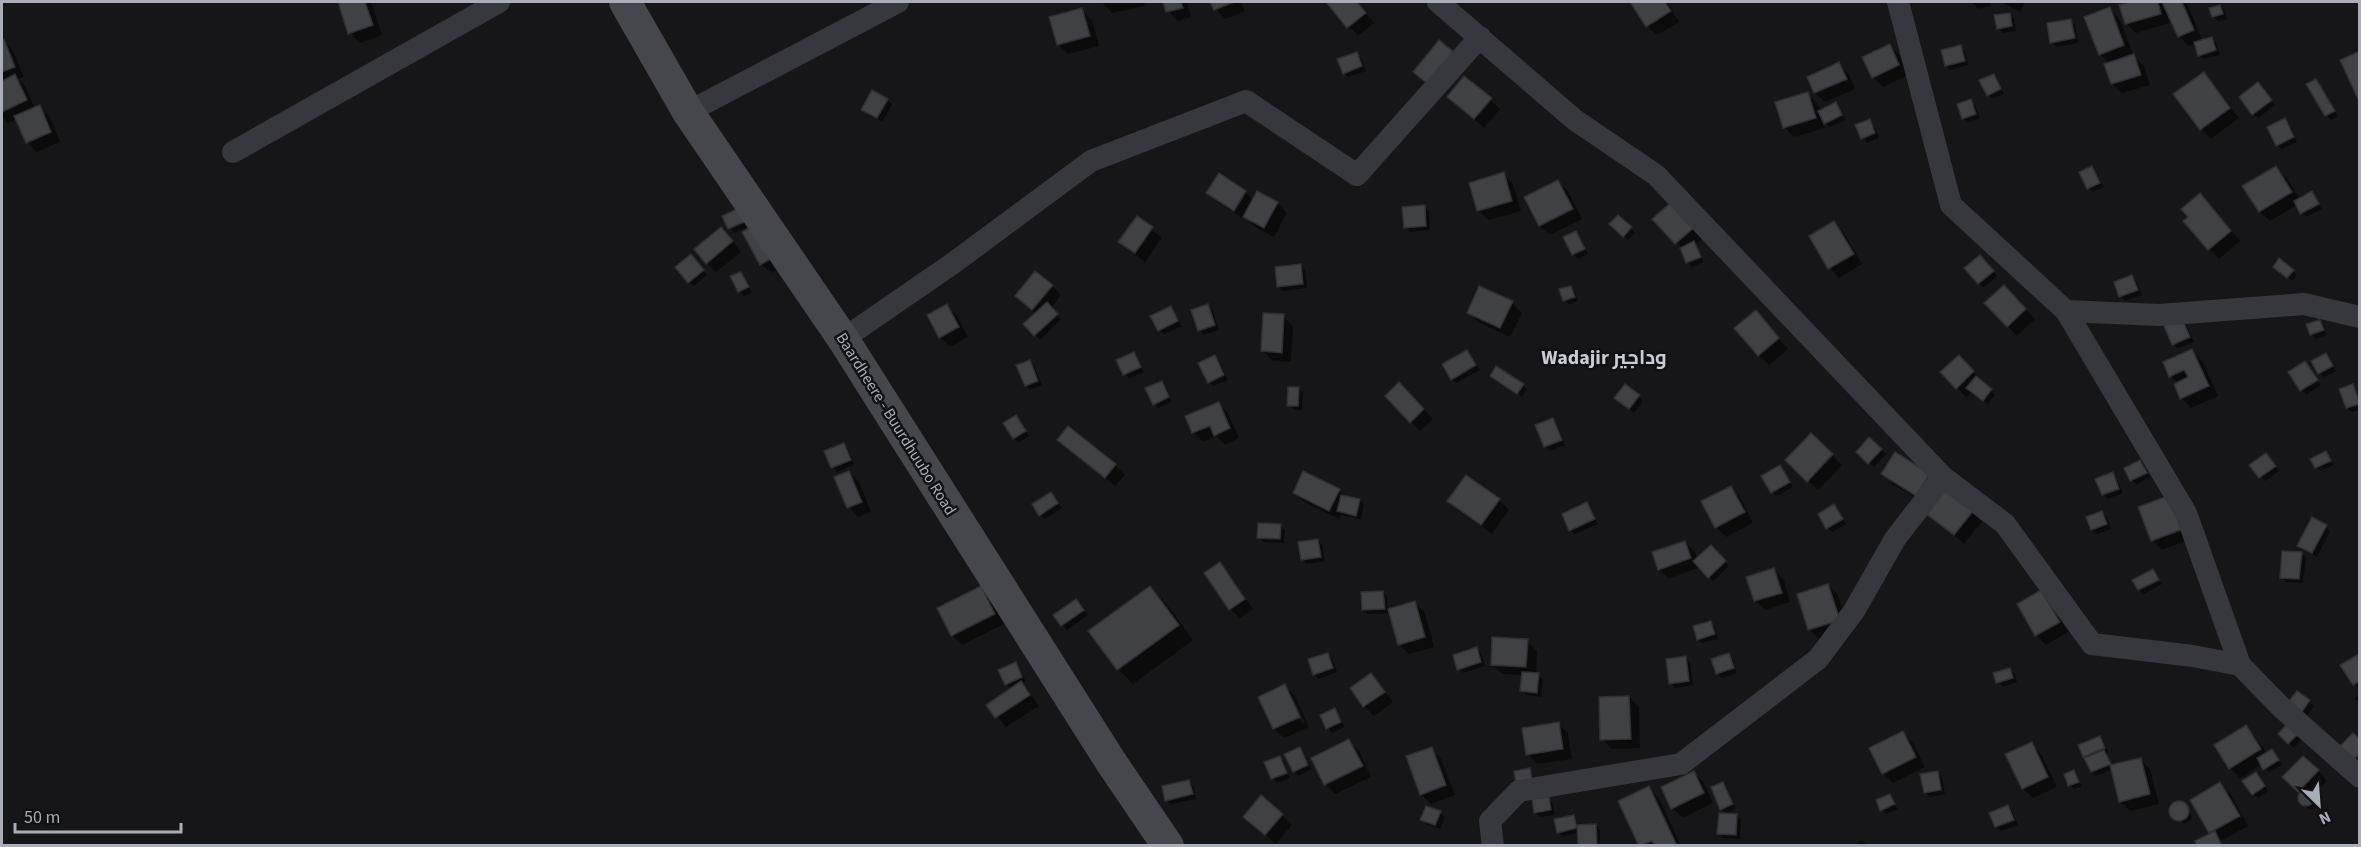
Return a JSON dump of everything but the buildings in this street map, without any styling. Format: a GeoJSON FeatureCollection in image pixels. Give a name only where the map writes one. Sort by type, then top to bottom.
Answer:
{"type":"FeatureCollection","features":[{"type":"Feature","properties":{"kind":"main road","name":"Baardheere - Buurdhuubo Road"},"geometry":{"type":"LineString","coordinates":[[625,2],[688,112],[843,339],[1104,752],[1168,846]]}},
{"type":"Feature","properties":{"kind":"street"},"geometry":{"type":"LineString","coordinates":[[233,152],[499,2]]}},
{"type":"Feature","properties":{"kind":"street"},"geometry":{"type":"LineString","coordinates":[[688,112],[898,2]]}},
{"type":"Feature","properties":{"kind":"street"},"geometry":{"type":"LineString","coordinates":[[1438,2],[1575,120],[1656,175],[1943,477],[2006,524],[2092,644],[2193,656],[2240,665]]}},
{"type":"Feature","properties":{"kind":"street"},"geometry":{"type":"LineString","coordinates":[[1898,2],[1951,205],[2066,311],[2186,513],[2240,665],[2282,708],[2360,777]]}},
{"type":"Feature","properties":{"kind":"street"},"geometry":{"type":"LineString","coordinates":[[843,339],[952,264],[1091,161],[1246,101],[1357,176],[1480,38]]}},
{"type":"Feature","properties":{"kind":"street"},"geometry":{"type":"LineString","coordinates":[[2066,311],[2159,315],[2304,304],[2360,317]]}},
{"type":"Feature","properties":{"kind":"street"},"geometry":{"type":"LineString","coordinates":[[1492,846],[1490,821],[1520,791],[1681,764],[1818,659],[1854,611],[1894,539],[1943,477]]}},
{"type":"Feature","properties":{"kind":"district","name":"Wadajir وداجير"},"geometry":{"type":"Point","coordinates":[1604,358]}}]}
